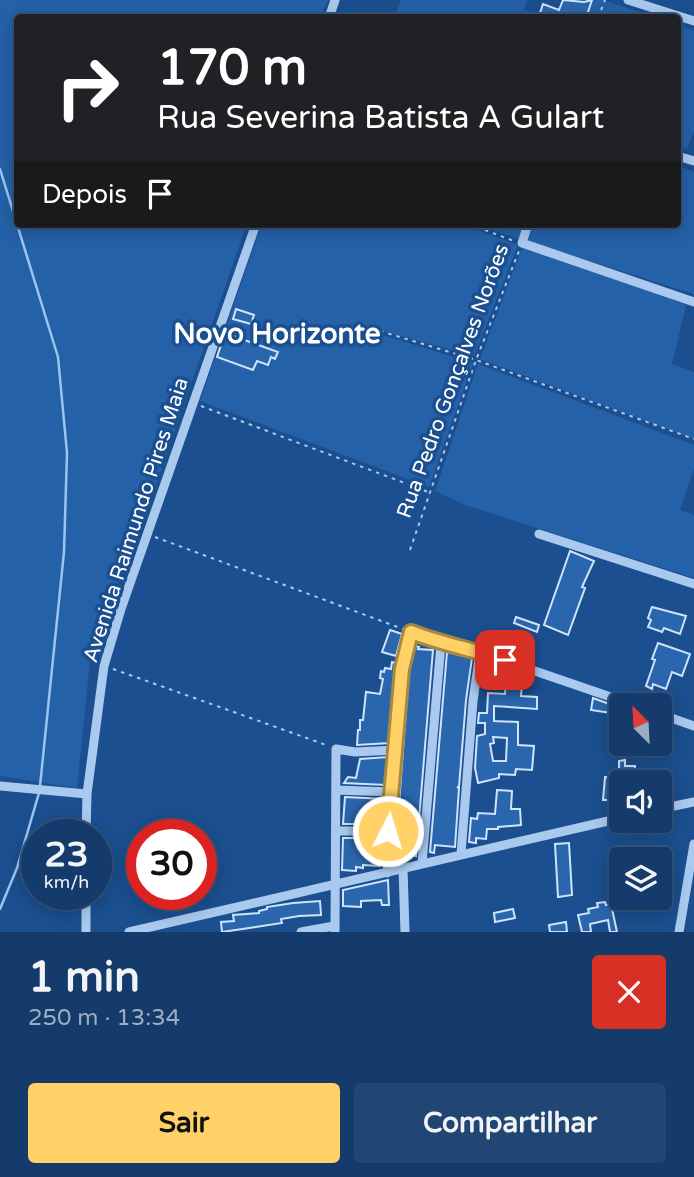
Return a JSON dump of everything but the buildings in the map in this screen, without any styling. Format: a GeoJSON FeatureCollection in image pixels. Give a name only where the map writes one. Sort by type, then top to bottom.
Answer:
{"type":"FeatureCollection","features":[{"type":"Feature","properties":{"kind":"street"},"geometry":{"type":"LineString","coordinates":[[628,0],[672,14]]}},
{"type":"Feature","properties":{"kind":"street","name":"Avenida Raimundo Pires Maia"},"geometry":{"type":"LineString","coordinates":[[86,819],[87,794],[104,666],[255,228]]}},
{"type":"Feature","properties":{"kind":"street","name":"Rua Pedro Gonçalves Norões"},"geometry":{"type":"LineString","coordinates":[[522,243],[527,228]]}},
{"type":"Feature","properties":{"kind":"street"},"geometry":{"type":"LineString","coordinates":[[522,243],[694,302]]}},
{"type":"Feature","properties":{"kind":"street"},"geometry":{"type":"LineString","coordinates":[[539,534],[694,584]]}},
{"type":"Feature","properties":{"kind":"street"},"geometry":{"type":"LineString","coordinates":[[387,873],[402,669],[411,632],[441,644],[480,652],[609,696]]}},
{"type":"Feature","properties":{"kind":"street"},"geometry":{"type":"LineString","coordinates":[[422,863],[441,644]]}},
{"type":"Feature","properties":{"kind":"street"},"geometry":{"type":"LineString","coordinates":[[461,854],[473,701],[480,652]]}},
{"type":"Feature","properties":{"kind":"street"},"geometry":{"type":"LineString","coordinates":[[672,718],[694,726]]}},
{"type":"Feature","properties":{"kind":"street"},"geometry":{"type":"LineString","coordinates":[[301,932],[335,929],[336,749],[355,752],[396,750]]}},
{"type":"Feature","properties":{"kind":"street"},"geometry":{"type":"LineString","coordinates":[[0,784],[87,794]]}},
{"type":"Feature","properties":{"kind":"street"},"geometry":{"type":"LineString","coordinates":[[335,790],[392,792]]}},
{"type":"Feature","properties":{"kind":"street"},"geometry":{"type":"LineString","coordinates":[[672,807],[694,802]]}},
{"type":"Feature","properties":{"kind":"street"},"geometry":{"type":"LineString","coordinates":[[129,932],[609,821]]}},
{"type":"Feature","properties":{"kind":"street"},"geometry":{"type":"LineString","coordinates":[[336,831],[388,831]]}},
{"type":"Feature","properties":{"kind":"street"},"geometry":{"type":"LineString","coordinates":[[679,932],[694,844]]}},
{"type":"Feature","properties":{"kind":"street"},"geometry":{"type":"LineString","coordinates":[[403,869],[404,932]]}},
{"type":"Feature","properties":{"kind":"street"},"geometry":{"type":"LineString","coordinates":[[86,910],[86,932]]}},
{"type":"Feature","properties":{"kind":"path"},"geometry":{"type":"LineString","coordinates":[[480,228],[522,243]]}},
{"type":"Feature","properties":{"kind":"path","name":"Rua Pedro Gonçalves Norões"},"geometry":{"type":"LineString","coordinates":[[410,550],[476,360],[522,243]]}},
{"type":"Feature","properties":{"kind":"path"},"geometry":{"type":"LineString","coordinates":[[380,331],[476,360],[694,439]]}},
{"type":"Feature","properties":{"kind":"path"},"geometry":{"type":"LineString","coordinates":[[193,403],[431,492]]}},
{"type":"Feature","properties":{"kind":"path"},"geometry":{"type":"LineString","coordinates":[[148,534],[411,632]]}},
{"type":"Feature","properties":{"kind":"path"},"geometry":{"type":"LineString","coordinates":[[104,666],[336,749]]}},
{"type":"Feature","properties":{"kind":"shaded area"},"geometry":{"type":"Polygon","coordinates":[[[0,0],[328,0],[322,14],[14,14],[14,228],[246,228],[142,525],[91,652],[77,788],[0,776],[0,0]]]}},
{"type":"Feature","properties":{"kind":"shaded area"},"geometry":{"type":"Polygon","coordinates":[[[401,0],[527,0],[524,10],[539,14],[395,14],[401,0]]]}},
{"type":"Feature","properties":{"kind":"shaded area"},"geometry":{"type":"Polygon","coordinates":[[[587,0],[602,0],[646,14],[582,14],[587,0]]]}},
{"type":"Feature","properties":{"kind":"shaded area"},"geometry":{"type":"Polygon","coordinates":[[[681,26],[694,30],[694,131],[687,149],[681,148],[681,26]]]}},
{"type":"Feature","properties":{"kind":"shaded area"},"geometry":{"type":"Polygon","coordinates":[[[681,167],[694,172],[694,294],[526,241],[531,228],[681,228],[681,167]]]}},
{"type":"Feature","properties":{"kind":"shaded area"},"geometry":{"type":"Polygon","coordinates":[[[261,228],[472,228],[518,245],[474,356],[376,329],[376,333],[473,363],[429,487],[200,401],[261,228]]]}},
{"type":"Feature","properties":{"kind":"shaded area"},"geometry":{"type":"Polygon","coordinates":[[[488,228],[524,228],[520,240],[488,228]]]}},
{"type":"Feature","properties":{"kind":"shaded area"},"geometry":{"type":"Polygon","coordinates":[[[522,248],[582,266],[686,305],[672,364],[694,372],[694,439],[480,359],[522,248]]]}},
{"type":"Feature","properties":{"kind":"shaded area"},"geometry":{"type":"Polygon","coordinates":[[[478,364],[694,445],[694,468],[680,510],[694,515],[694,578],[465,505],[435,491],[478,364]]]}},
{"type":"Feature","properties":{"kind":"waterway"},"geometry":{"type":"LineString","coordinates":[[0,169],[14,214]]}},
{"type":"Feature","properties":{"kind":"waterway"},"geometry":{"type":"LineString","coordinates":[[18,228],[58,357],[67,453],[64,552],[40,786]]}},
{"type":"Feature","properties":{"kind":"waterway"},"geometry":{"type":"LineString","coordinates":[[0,909],[17,868],[39,793]]}},
{"type":"Feature","properties":{"kind":"district","name":"Novo Horizonte"},"geometry":{"type":"Point","coordinates":[277,334]}},
{"type":"Feature","properties":{"kind":"route"},"geometry":{"type":"LineString","coordinates":[[388,831],[399,692],[411,632],[441,644],[505,660]]}}]}
